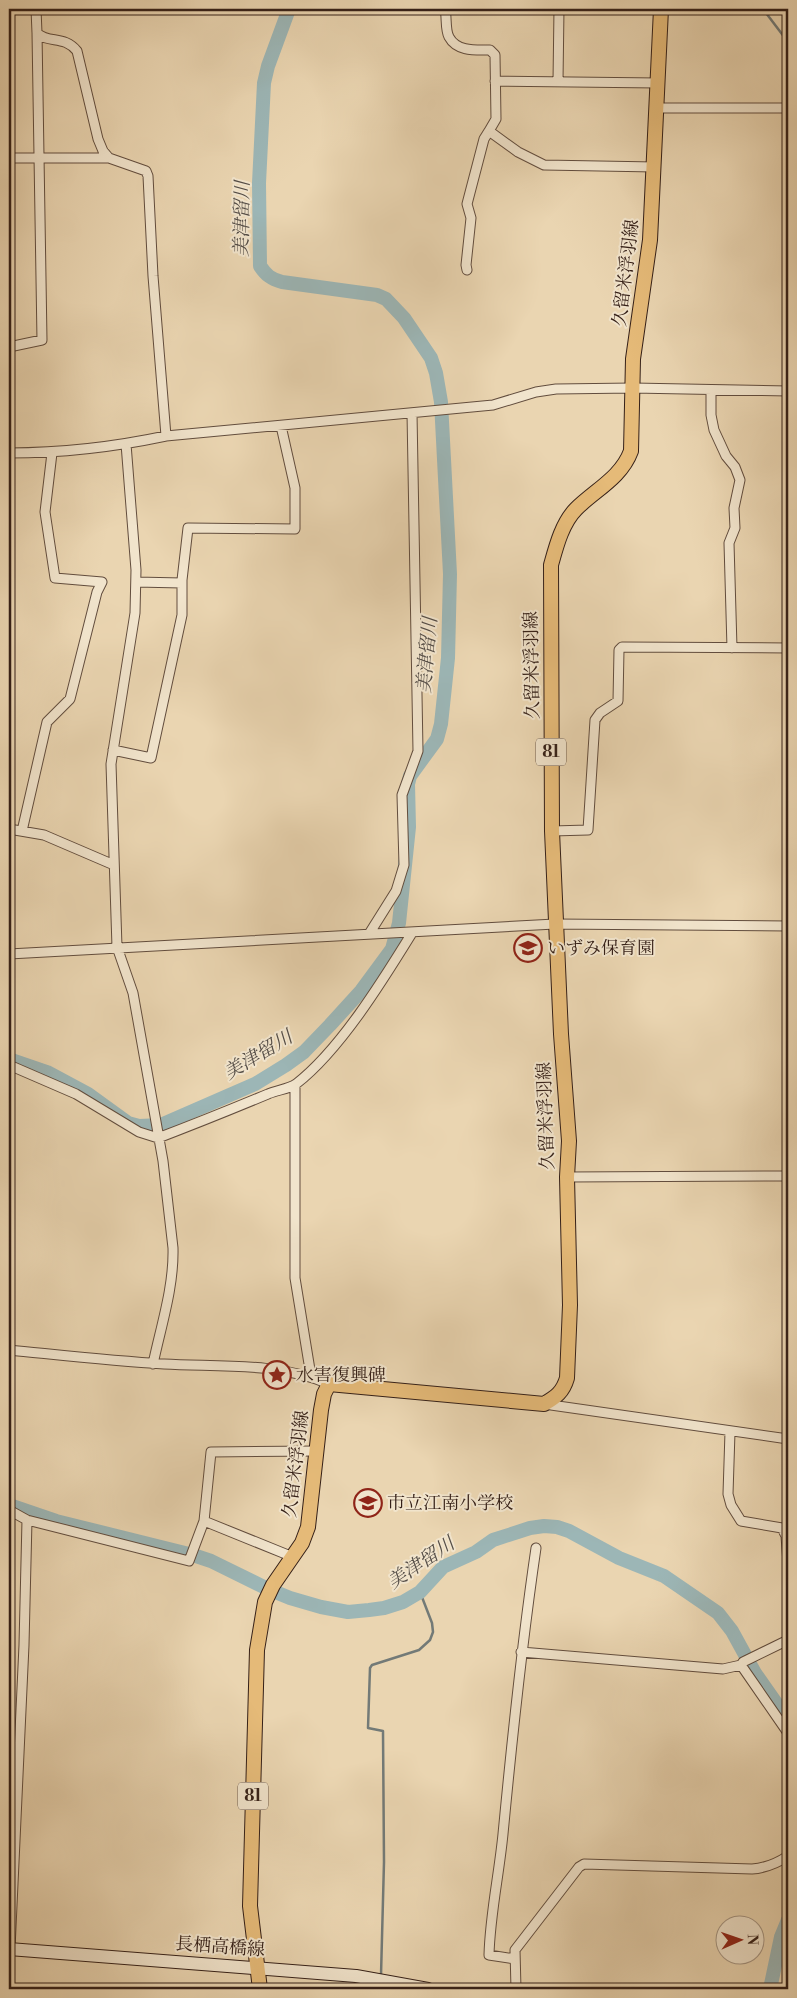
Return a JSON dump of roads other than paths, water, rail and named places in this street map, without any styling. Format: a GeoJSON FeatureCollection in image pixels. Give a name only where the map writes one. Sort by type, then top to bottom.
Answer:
{"type":"FeatureCollection","features":[{"type":"Feature","properties":{"kind":"main road","name":"久留米浮羽線"},"geometry":{"type":"LineString","coordinates":[[544,1404],[559,1395],[564,1388],[567,1378],[570,1305],[567,1177],[569,1141],[555,924],[552,831],[551,565],[564,529],[574,510],[619,472],[628,460],[631,451],[634,359],[650,240],[661,9]]}},
{"type":"Feature","properties":{"kind":"main road","name":"久留米浮羽線"},"geometry":{"type":"LineString","coordinates":[[260,1989],[250,1906],[257,1650],[264,1602],[302,1544],[308,1527],[321,1410],[324,1394],[329,1384]]}},
{"type":"Feature","properties":{"kind":"main road"},"geometry":{"type":"LineString","coordinates":[[329,1384],[544,1404]]}},
{"type":"Feature","properties":{"kind":"main road","name":"長栖高橋線"},"geometry":{"type":"LineString","coordinates":[[9,1949],[356,1976],[428,1989]]}},
{"type":"Feature","properties":{"kind":"street"},"geometry":{"type":"LineString","coordinates":[[9,347],[42,340],[36,9]]}},
{"type":"Feature","properties":{"kind":"street"},"geometry":{"type":"LineString","coordinates":[[445,9],[448,36],[453,42],[460,48],[467,50],[490,50],[495,55],[496,117],[484,139],[467,204],[471,218],[467,270]]}},
{"type":"Feature","properties":{"kind":"street"},"geometry":{"type":"LineString","coordinates":[[558,82],[559,9]]}},
{"type":"Feature","properties":{"kind":"street"},"geometry":{"type":"LineString","coordinates":[[36,34],[41,37],[63,40],[72,44],[77,51],[98,139],[103,151],[109,158]]}},
{"type":"Feature","properties":{"kind":"street"},"geometry":{"type":"LineString","coordinates":[[495,81],[658,83]]}},
{"type":"Feature","properties":{"kind":"street"},"geometry":{"type":"LineString","coordinates":[[657,108],[788,108]]}},
{"type":"Feature","properties":{"kind":"street"},"geometry":{"type":"LineString","coordinates":[[488,132],[518,152],[544,165],[654,167]]}},
{"type":"Feature","properties":{"kind":"street"},"geometry":{"type":"LineString","coordinates":[[9,158],[109,158],[146,171],[148,176],[153,276],[166,436]]}},
{"type":"Feature","properties":{"kind":"street"},"geometry":{"type":"LineString","coordinates":[[9,453],[52,453],[126,444],[166,436],[493,405],[549,390],[633,388],[788,391]]}},
{"type":"Feature","properties":{"kind":"street"},"geometry":{"type":"LineString","coordinates":[[711,390],[711,415],[714,430],[726,456],[735,467],[740,480],[734,508],[735,528],[729,543],[732,648]]}},
{"type":"Feature","properties":{"kind":"street"},"geometry":{"type":"LineString","coordinates":[[369,934],[396,890],[404,865],[402,795],[418,751],[412,413]]}},
{"type":"Feature","properties":{"kind":"street"},"geometry":{"type":"LineString","coordinates":[[113,750],[151,758],[182,615],[182,583],[188,528],[295,529],[296,488],[281,426]]}},
{"type":"Feature","properties":{"kind":"street"},"geometry":{"type":"LineString","coordinates":[[126,444],[136,582],[135,614],[111,764],[117,947],[133,993],[158,1136],[171,1221],[174,1261],[153,1364]]}},
{"type":"Feature","properties":{"kind":"street"},"geometry":{"type":"LineString","coordinates":[[22,831],[47,722],[70,699],[97,592],[102,582],[55,578],[45,512],[52,453]]}},
{"type":"Feature","properties":{"kind":"street"},"geometry":{"type":"LineString","coordinates":[[136,582],[182,583]]}},
{"type":"Feature","properties":{"kind":"street"},"geometry":{"type":"LineString","coordinates":[[552,831],[588,830],[595,720],[600,713],[618,701],[618,650],[622,648],[788,648]]}},
{"type":"Feature","properties":{"kind":"street"},"geometry":{"type":"LineString","coordinates":[[9,829],[44,836],[114,866]]}},
{"type":"Feature","properties":{"kind":"street"},"geometry":{"type":"LineString","coordinates":[[9,954],[555,924],[788,926]]}},
{"type":"Feature","properties":{"kind":"street"},"geometry":{"type":"LineString","coordinates":[[9,1066],[76,1094],[139,1132],[158,1136],[295,1085],[321,1060],[362,1008],[412,932]]}},
{"type":"Feature","properties":{"kind":"street"},"geometry":{"type":"LineString","coordinates":[[295,1085],[295,1278],[311,1376]]}},
{"type":"Feature","properties":{"kind":"street"},"geometry":{"type":"LineString","coordinates":[[567,1177],[788,1176]]}},
{"type":"Feature","properties":{"kind":"street"},"geometry":{"type":"LineString","coordinates":[[9,1350],[153,1364],[263,1368],[311,1376],[329,1384]]}},
{"type":"Feature","properties":{"kind":"street"},"geometry":{"type":"LineString","coordinates":[[544,1404],[788,1439]]}},
{"type":"Feature","properties":{"kind":"street"},"geometry":{"type":"LineString","coordinates":[[730,1432],[728,1494],[731,1505],[741,1521],[782,1528],[786,1536],[788,1563]]}},
{"type":"Feature","properties":{"kind":"street"},"geometry":{"type":"LineString","coordinates":[[9,1510],[27,1520],[189,1561],[204,1522],[211,1452],[317,1451]]}},
{"type":"Feature","properties":{"kind":"street"},"geometry":{"type":"LineString","coordinates":[[9,1949],[24,1655],[27,1520]]}},
{"type":"Feature","properties":{"kind":"street"},"geometry":{"type":"LineString","coordinates":[[204,1522],[293,1557]]}},
{"type":"Feature","properties":{"kind":"street"},"geometry":{"type":"LineString","coordinates":[[515,1959],[490,1955],[490,1938],[500,1860],[521,1652],[536,1548]]}},
{"type":"Feature","properties":{"kind":"street"},"geometry":{"type":"LineString","coordinates":[[521,1652],[723,1669],[742,1663],[788,1640]]}},
{"type":"Feature","properties":{"kind":"street"},"geometry":{"type":"LineString","coordinates":[[742,1663],[788,1733]]}},
{"type":"Feature","properties":{"kind":"street"},"geometry":{"type":"LineString","coordinates":[[516,1989],[515,1950],[579,1867],[584,1864],[752,1869],[776,1864],[788,1856]]}},
{"type":"Feature","properties":{"kind":"waterway","name":"美津留川"},"geometry":{"type":"LineString","coordinates":[[9,1059],[47,1072],[88,1094],[128,1123],[139,1126],[161,1125],[255,1084],[304,1052],[361,991],[392,949],[399,923],[409,827],[408,784],[410,776],[437,739],[441,724],[448,658],[450,574],[441,402],[436,373],[431,358],[404,318],[386,299],[377,295],[282,282],[269,276],[260,266],[259,183],[264,83],[268,66],[289,9]]}},
{"type":"Feature","properties":{"kind":"waterway"},"geometry":{"type":"LineString","coordinates":[[763,9],[788,42]]}},
{"type":"Feature","properties":{"kind":"waterway","name":"美津留川"},"geometry":{"type":"LineString","coordinates":[[9,1505],[56,1521],[193,1555],[211,1561],[290,1598],[348,1612],[384,1608],[403,1602],[420,1592],[443,1567],[476,1552],[493,1540],[530,1528],[557,1527],[569,1531],[619,1558],[664,1576],[718,1613],[732,1631],[755,1673],[788,1720]]}},
{"type":"Feature","properties":{"kind":"waterway"},"geometry":{"type":"LineString","coordinates":[[381,1975],[384,1862],[383,1731],[368,1728],[370,1668],[372,1665],[419,1650],[430,1640],[433,1632],[432,1623],[420,1592]]}},
{"type":"Feature","properties":{"kind":"waterway","name":"美津留川"},"geometry":{"type":"LineString","coordinates":[[770,1989],[781,1937],[788,1920]]}},
{"type":"Feature","properties":{"kind":"place","name":"いずみ保育園"},"geometry":{"type":"Point","coordinates":[528,948]}},
{"type":"Feature","properties":{"kind":"place","name":"水害復興碑"},"geometry":{"type":"Point","coordinates":[277,1375]}},
{"type":"Feature","properties":{"kind":"place","name":"市立江南小学校"},"geometry":{"type":"Point","coordinates":[368,1503]}}]}
